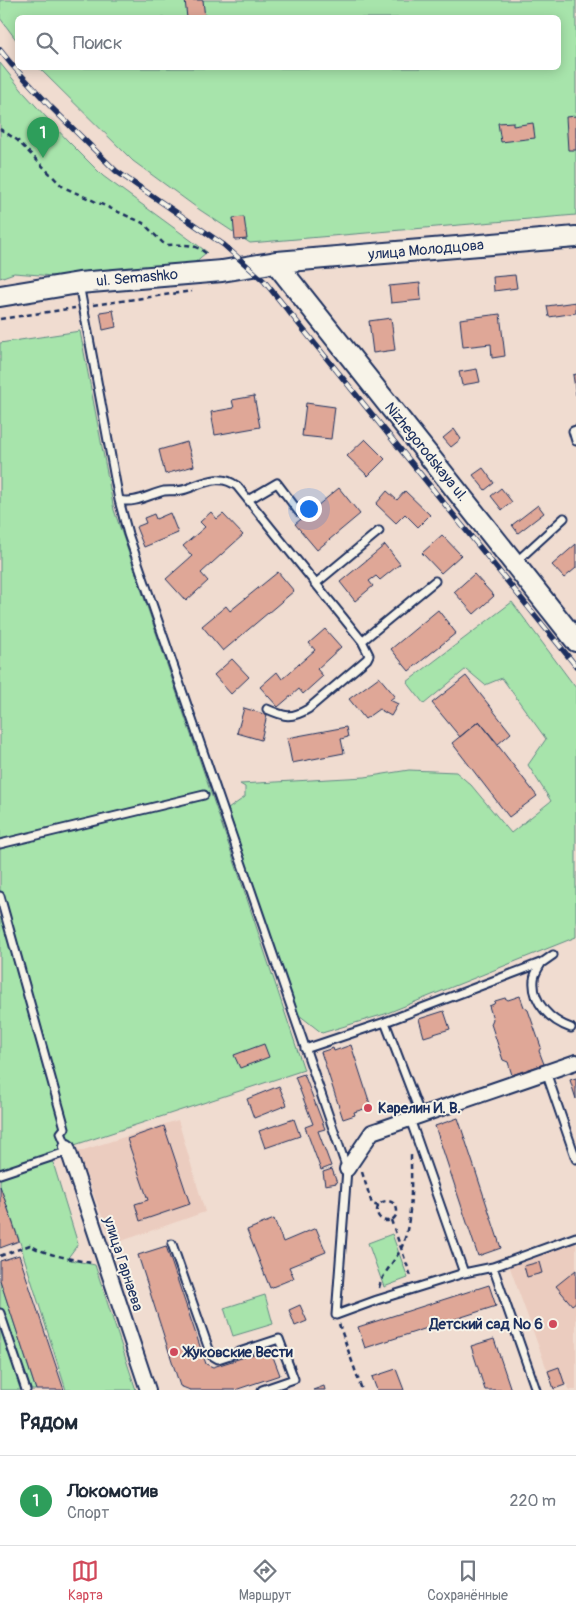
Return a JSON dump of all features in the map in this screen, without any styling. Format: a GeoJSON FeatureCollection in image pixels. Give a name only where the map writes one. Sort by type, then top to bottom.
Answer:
{"type":"FeatureCollection","features":[{"type":"Feature","properties":{"kind":"street","name":"улица Молодцова"},"geometry":{"type":"LineString","coordinates":[[275,262],[576,237]]}},
{"type":"Feature","properties":{"kind":"street","name":"ul. Semashko"},"geometry":{"type":"LineString","coordinates":[[0,296],[79,284],[222,271],[275,262]]}},
{"type":"Feature","properties":{"kind":"street","name":"Nizhegorodskaya ul."},"geometry":{"type":"LineString","coordinates":[[275,262],[575,638]]}},
{"type":"Feature","properties":{"kind":"street"},"geometry":{"type":"LineString","coordinates":[[347,1168],[372,1132],[576,1062]]}},
{"type":"Feature","properties":{"kind":"street","name":"улица Гарнаева"},"geometry":{"type":"LineString","coordinates":[[68,1149],[148,1390]]}},
{"type":"Feature","properties":{"kind":"lane"},"geometry":{"type":"LineString","coordinates":[[79,284],[119,500],[128,534],[347,1168],[336,1315],[464,1273],[493,1267],[576,1237]]}},
{"type":"Feature","properties":{"kind":"lane"},"geometry":{"type":"LineString","coordinates":[[576,430],[573,431],[576,441]]}},
{"type":"Feature","properties":{"kind":"lane"},"geometry":{"type":"LineString","coordinates":[[119,500],[132,502],[160,492],[177,492],[219,479],[231,482],[237,486],[362,641],[369,655],[367,659],[308,709],[291,716],[284,716],[267,709]]}},
{"type":"Feature","properties":{"kind":"lane"},"geometry":{"type":"LineString","coordinates":[[248,500],[277,483],[299,512]]}},
{"type":"Feature","properties":{"kind":"lane"},"geometry":{"type":"LineString","coordinates":[[515,564],[564,518]]}},
{"type":"Feature","properties":{"kind":"lane"},"geometry":{"type":"LineString","coordinates":[[316,584],[379,531]]}},
{"type":"Feature","properties":{"kind":"lane"},"geometry":{"type":"LineString","coordinates":[[362,641],[435,581]]}},
{"type":"Feature","properties":{"kind":"lane"},"geometry":{"type":"LineString","coordinates":[[0,844],[204,795]]}},
{"type":"Feature","properties":{"kind":"lane"},"geometry":{"type":"LineString","coordinates":[[0,896],[65,1128],[61,1133],[68,1149],[0,1174]]}},
{"type":"Feature","properties":{"kind":"lane"},"geometry":{"type":"LineString","coordinates":[[305,1049],[385,1022],[543,962],[553,955]]}},
{"type":"Feature","properties":{"kind":"lane"},"geometry":{"type":"LineString","coordinates":[[543,962],[537,970],[534,980],[539,1002],[549,1016],[560,1024],[571,1028]]}},
{"type":"Feature","properties":{"kind":"lane"},"geometry":{"type":"LineString","coordinates":[[385,1022],[464,1273]]}},
{"type":"Feature","properties":{"kind":"lane"},"geometry":{"type":"LineString","coordinates":[[546,1072],[576,1159]]}},
{"type":"Feature","properties":{"kind":"lane"},"geometry":{"type":"LineString","coordinates":[[172,1244],[211,1355],[218,1358],[279,1339],[294,1379],[262,1390]]}},
{"type":"Feature","properties":{"kind":"lane"},"geometry":{"type":"LineString","coordinates":[[493,1267],[536,1390]]}},
{"type":"Feature","properties":{"kind":"lane"},"geometry":{"type":"LineString","coordinates":[[0,1313],[26,1390]]}},
{"type":"Feature","properties":{"kind":"path"},"geometry":{"type":"LineString","coordinates":[[0,129],[18,140],[62,187],[143,223],[165,245],[189,245],[200,248],[222,271]]}},
{"type":"Feature","properties":{"kind":"path"},"geometry":{"type":"LineString","coordinates":[[0,319],[197,290]]}},
{"type":"Feature","properties":{"kind":"path"},"geometry":{"type":"LineString","coordinates":[[377,1300],[381,1279],[401,1248],[410,1215],[411,1150]]}},
{"type":"Feature","properties":{"kind":"path"},"geometry":{"type":"LineString","coordinates":[[356,1155],[372,1204],[378,1206]]}},
{"type":"Feature","properties":{"kind":"path"},"geometry":{"type":"LineString","coordinates":[[378,1206],[388,1201],[394,1204],[396,1213],[391,1220]]}},
{"type":"Feature","properties":{"kind":"path"},"geometry":{"type":"LineString","coordinates":[[378,1206],[378,1213],[381,1219],[391,1220]]}},
{"type":"Feature","properties":{"kind":"path"},"geometry":{"type":"LineString","coordinates":[[391,1220],[416,1288]]}},
{"type":"Feature","properties":{"kind":"path"},"geometry":{"type":"LineString","coordinates":[[0,1256],[30,1245],[35,1249],[96,1264]]}},
{"type":"Feature","properties":{"kind":"path"},"geometry":{"type":"LineString","coordinates":[[336,1315],[362,1390]]}},
{"type":"Feature","properties":{"kind":"shaded area"},"geometry":{"type":"Polygon","coordinates":[[[178,1120],[205,1212],[113,1244],[77,1152],[178,1120]]]}},
{"type":"Feature","properties":{"kind":"shaded area","name":"Детский сад № 6"},"geometry":{"type":"Polygon","coordinates":[[[576,1241],[576,1390],[569,1390],[567,1384],[554,1389],[509,1265],[576,1241]]]}},
{"type":"Feature","properties":{"kind":"green space"},"geometry":{"type":"Polygon","coordinates":[[[0,0],[576,0],[576,215],[250,243],[200,210],[133,161],[41,70],[561,70],[561,15],[15,15],[15,38],[0,18],[0,0]]]}},
{"type":"Feature","properties":{"kind":"green space"},"geometry":{"type":"Polygon","coordinates":[[[0,63],[25,94],[103,176],[207,252],[193,264],[53,276],[14,273],[0,278],[0,63]]]}},
{"type":"Feature","properties":{"kind":"green space"},"geometry":{"type":"Polygon","coordinates":[[[80,331],[114,510],[304,1070],[50,1153],[78,1244],[67,1259],[95,1265],[136,1390],[66,1390],[22,1248],[0,1186],[0,343],[80,331]]]}},
{"type":"Feature","properties":{"kind":"green space"},"geometry":{"type":"Polygon","coordinates":[[[512,602],[576,688],[576,937],[385,1014],[322,1033],[294,1011],[228,809],[245,797],[245,787],[240,784],[365,777],[409,770],[456,772],[471,785],[511,833],[551,801],[528,765],[546,739],[502,678],[485,685],[466,669],[424,704],[407,682],[512,602]]]}},
{"type":"Feature","properties":{"kind":"green space"},"geometry":{"type":"Polygon","coordinates":[[[392,1234],[408,1278],[384,1287],[368,1243],[392,1234]]]}},
{"type":"Feature","properties":{"kind":"green space"},"geometry":{"type":"Polygon","coordinates":[[[0,1280],[36,1390],[0,1390],[0,1280]]]}},
{"type":"Feature","properties":{"kind":"green space"},"geometry":{"type":"Polygon","coordinates":[[[265,1295],[273,1324],[233,1336],[224,1308],[265,1295]]]}},
{"type":"Feature","properties":{"kind":"building"},"geometry":{"type":"Polygon","coordinates":[[[185,0],[203,0],[205,15],[187,15],[185,0]]]}},
{"type":"Feature","properties":{"kind":"building"},"geometry":{"type":"Polygon","coordinates":[[[576,116],[576,150],[568,150],[566,117],[576,116]]]}},
{"type":"Feature","properties":{"kind":"building"},"geometry":{"type":"Polygon","coordinates":[[[513,122],[513,126],[533,123],[535,138],[501,142],[498,123],[513,122]]]}},
{"type":"Feature","properties":{"kind":"building"},"geometry":{"type":"Polygon","coordinates":[[[244,217],[247,239],[235,240],[233,218],[244,217]]]}},
{"type":"Feature","properties":{"kind":"building"},"geometry":{"type":"Polygon","coordinates":[[[515,275],[517,288],[494,291],[493,277],[515,275]]]}},
{"type":"Feature","properties":{"kind":"building"},"geometry":{"type":"Polygon","coordinates":[[[420,283],[421,300],[391,303],[389,286],[420,283]]]}},
{"type":"Feature","properties":{"kind":"building"},"geometry":{"type":"Polygon","coordinates":[[[576,302],[576,313],[549,317],[547,306],[576,302]]]}},
{"type":"Feature","properties":{"kind":"building"},"geometry":{"type":"Polygon","coordinates":[[[113,310],[116,327],[103,330],[100,312],[113,310]]]}},
{"type":"Feature","properties":{"kind":"building"},"geometry":{"type":"Polygon","coordinates":[[[500,314],[505,356],[492,358],[491,344],[463,347],[460,319],[500,314]]]}},
{"type":"Feature","properties":{"kind":"building"},"geometry":{"type":"Polygon","coordinates":[[[391,318],[395,350],[373,353],[369,321],[391,318]]]}},
{"type":"Feature","properties":{"kind":"building"},"geometry":{"type":"Polygon","coordinates":[[[477,369],[480,382],[462,385],[459,372],[477,369]]]}},
{"type":"Feature","properties":{"kind":"building"},"geometry":{"type":"Polygon","coordinates":[[[576,374],[576,395],[573,375],[576,374]]]}},
{"type":"Feature","properties":{"kind":"building"},"geometry":{"type":"Polygon","coordinates":[[[254,396],[260,427],[215,435],[211,412],[234,408],[232,400],[254,396]]]}},
{"type":"Feature","properties":{"kind":"building"},"geometry":{"type":"Polygon","coordinates":[[[306,403],[335,407],[331,439],[302,436],[306,403]]]}},
{"type":"Feature","properties":{"kind":"building"},"geometry":{"type":"Polygon","coordinates":[[[454,429],[461,439],[451,447],[443,438],[454,429]]]}},
{"type":"Feature","properties":{"kind":"building"},"geometry":{"type":"Polygon","coordinates":[[[365,439],[385,459],[368,476],[347,456],[365,439]]]}},
{"type":"Feature","properties":{"kind":"building"},"geometry":{"type":"Polygon","coordinates":[[[187,442],[194,466],[165,474],[159,450],[187,442]]]}},
{"type":"Feature","properties":{"kind":"building"},"geometry":{"type":"Polygon","coordinates":[[[483,468],[494,483],[485,490],[473,475],[483,468]]]}},
{"type":"Feature","properties":{"kind":"building"},"geometry":{"type":"Polygon","coordinates":[[[339,488],[360,514],[317,550],[295,524],[339,488]]]}},
{"type":"Feature","properties":{"kind":"building"},"geometry":{"type":"Polygon","coordinates":[[[501,488],[512,502],[502,510],[491,496],[501,488]]]}},
{"type":"Feature","properties":{"kind":"building"},"geometry":{"type":"Polygon","coordinates":[[[387,491],[397,500],[405,491],[430,515],[418,527],[405,514],[396,523],[376,504],[387,491]]]}},
{"type":"Feature","properties":{"kind":"building"},"geometry":{"type":"Polygon","coordinates":[[[538,505],[544,513],[518,533],[512,525],[538,505]]]}},
{"type":"Feature","properties":{"kind":"building"},"geometry":{"type":"Polygon","coordinates":[[[211,512],[217,519],[223,514],[243,535],[201,573],[208,581],[186,601],[166,579],[192,556],[183,546],[205,527],[200,522],[211,512]]]}},
{"type":"Feature","properties":{"kind":"building"},"geometry":{"type":"Polygon","coordinates":[[[170,513],[178,533],[144,547],[136,527],[146,523],[144,518],[154,514],[156,519],[170,513]]]}},
{"type":"Feature","properties":{"kind":"building"},"geometry":{"type":"Polygon","coordinates":[[[442,535],[461,555],[441,573],[422,553],[442,535]]]}},
{"type":"Feature","properties":{"kind":"building"},"geometry":{"type":"Polygon","coordinates":[[[576,544],[576,568],[564,578],[552,565],[576,544]]]}},
{"type":"Feature","properties":{"kind":"building"},"geometry":{"type":"Polygon","coordinates":[[[385,545],[400,564],[380,580],[376,576],[369,581],[373,586],[355,601],[340,582],[385,545]]]}},
{"type":"Feature","properties":{"kind":"building"},"geometry":{"type":"Polygon","coordinates":[[[278,572],[294,591],[223,651],[202,626],[226,606],[230,611],[278,572]]]}},
{"type":"Feature","properties":{"kind":"building"},"geometry":{"type":"Polygon","coordinates":[[[474,574],[494,596],[474,614],[454,592],[474,574]]]}},
{"type":"Feature","properties":{"kind":"building"},"geometry":{"type":"Polygon","coordinates":[[[438,610],[456,633],[409,671],[391,649],[438,610]]]}},
{"type":"Feature","properties":{"kind":"building"},"geometry":{"type":"Polygon","coordinates":[[[325,629],[341,647],[317,669],[323,676],[303,694],[299,689],[278,707],[260,687],[277,672],[282,679],[315,650],[309,643],[325,629]]]}},
{"type":"Feature","properties":{"kind":"building"},"geometry":{"type":"Polygon","coordinates":[[[232,659],[249,677],[231,694],[214,675],[232,659]]]}},
{"type":"Feature","properties":{"kind":"building"},"geometry":{"type":"Polygon","coordinates":[[[466,676],[511,733],[498,744],[479,721],[460,737],[432,703],[466,676]]]}},
{"type":"Feature","properties":{"kind":"building"},"geometry":{"type":"Polygon","coordinates":[[[379,677],[395,696],[390,700],[398,704],[391,716],[379,709],[365,719],[349,699],[379,677]]]}},
{"type":"Feature","properties":{"kind":"building"},"geometry":{"type":"Polygon","coordinates":[[[244,708],[267,715],[261,740],[237,733],[244,708]]]}},
{"type":"Feature","properties":{"kind":"building"},"geometry":{"type":"Polygon","coordinates":[[[479,721],[537,796],[509,817],[452,743],[479,721]]]}},
{"type":"Feature","properties":{"kind":"building"},"geometry":{"type":"Polygon","coordinates":[[[346,727],[348,737],[341,739],[344,753],[292,763],[287,738],[346,727]]]}},
{"type":"Feature","properties":{"kind":"building"},"geometry":{"type":"Polygon","coordinates":[[[520,996],[524,1007],[528,1010],[541,1047],[539,1051],[544,1064],[512,1075],[508,1062],[503,1060],[491,1024],[493,1019],[489,1006],[494,1004],[495,1001],[505,998],[508,1000],[520,996]]]}},
{"type":"Feature","properties":{"kind":"building"},"geometry":{"type":"Polygon","coordinates":[[[444,1011],[450,1029],[424,1037],[419,1019],[444,1011]]]}},
{"type":"Feature","properties":{"kind":"building"},"geometry":{"type":"Polygon","coordinates":[[[264,1044],[269,1057],[240,1068],[234,1055],[264,1044]]]}},
{"type":"Feature","properties":{"kind":"building"},"geometry":{"type":"Polygon","coordinates":[[[351,1045],[371,1107],[354,1112],[355,1115],[343,1119],[321,1052],[333,1048],[334,1051],[351,1045]]]}},
{"type":"Feature","properties":{"kind":"building"},"geometry":{"type":"Polygon","coordinates":[[[304,1074],[325,1129],[318,1131],[331,1166],[321,1170],[305,1127],[313,1124],[295,1077],[304,1074]]]}},
{"type":"Feature","properties":{"kind":"building"},"geometry":{"type":"Polygon","coordinates":[[[576,1078],[576,1099],[570,1080],[576,1078]]]}},
{"type":"Feature","properties":{"kind":"building"},"geometry":{"type":"Polygon","coordinates":[[[279,1086],[287,1105],[254,1118],[247,1099],[279,1086]]]}},
{"type":"Feature","properties":{"kind":"building"},"geometry":{"type":"Polygon","coordinates":[[[458,1118],[501,1248],[478,1256],[435,1126],[458,1118]]]}},
{"type":"Feature","properties":{"kind":"building"},"geometry":{"type":"Polygon","coordinates":[[[294,1119],[300,1136],[265,1148],[259,1131],[294,1119]]]}},
{"type":"Feature","properties":{"kind":"building"},"geometry":{"type":"Polygon","coordinates":[[[164,1126],[190,1204],[140,1221],[135,1204],[148,1200],[127,1139],[164,1126]]]}},
{"type":"Feature","properties":{"kind":"building"},"geometry":{"type":"Polygon","coordinates":[[[332,1169],[337,1183],[325,1185],[323,1172],[332,1169]]]}},
{"type":"Feature","properties":{"kind":"building"},"geometry":{"type":"Polygon","coordinates":[[[0,1186],[19,1241],[0,1248],[0,1186]]]}},
{"type":"Feature","properties":{"kind":"building"},"geometry":{"type":"Polygon","coordinates":[[[274,1219],[283,1242],[316,1228],[326,1252],[289,1267],[294,1278],[270,1288],[247,1230],[274,1219]]]}},
{"type":"Feature","properties":{"kind":"building"},"geometry":{"type":"Polygon","coordinates":[[[166,1246],[206,1364],[213,1367],[270,1349],[280,1375],[235,1390],[190,1390],[180,1386],[138,1255],[166,1246]]]}},
{"type":"Feature","properties":{"kind":"building"},"geometry":{"type":"Polygon","coordinates":[[[19,1255],[64,1390],[36,1390],[0,1280],[0,1261],[19,1255]]]}},
{"type":"Feature","properties":{"kind":"building"},"geometry":{"type":"Polygon","coordinates":[[[539,1262],[542,1273],[527,1277],[524,1266],[539,1262]]]}},
{"type":"Feature","properties":{"kind":"building"},"geometry":{"type":"Polygon","coordinates":[[[576,1270],[576,1302],[572,1305],[556,1286],[576,1270]]]}},
{"type":"Feature","properties":{"kind":"building"},"geometry":{"type":"Polygon","coordinates":[[[489,1285],[496,1306],[365,1348],[358,1327],[489,1285]]]}},
{"type":"Feature","properties":{"kind":"building"},"geometry":{"type":"Polygon","coordinates":[[[300,1305],[307,1321],[295,1326],[289,1310],[300,1305]]]}},
{"type":"Feature","properties":{"kind":"building"},"geometry":{"type":"Polygon","coordinates":[[[494,1339],[511,1390],[485,1390],[471,1346],[494,1339]]]}},
{"type":"Feature","properties":{"kind":"building"},"geometry":{"type":"Polygon","coordinates":[[[559,1367],[565,1385],[554,1389],[548,1371],[559,1367]]]}},
{"type":"Feature","properties":{"kind":"building"},"geometry":{"type":"Polygon","coordinates":[[[396,1369],[404,1390],[377,1390],[372,1377],[396,1369]]]}},
{"type":"Feature","properties":{"kind":"building"},"geometry":{"type":"Polygon","coordinates":[[[324,1386],[325,1390],[313,1390],[324,1386]]]}},
{"type":"Feature","properties":{"kind":"railway"},"geometry":{"type":"LineString","coordinates":[[0,50],[15,68]]}},
{"type":"Feature","properties":{"kind":"railway"},"geometry":{"type":"LineString","coordinates":[[17,70],[116,171],[224,245],[264,281],[576,666]]}},
{"type":"Feature","properties":{"kind":"place","name":"Локомотив"},"geometry":{"type":"Point","coordinates":[43,158]}},
{"type":"Feature","properties":{"kind":"place","name":"Карелин И. В."},"geometry":{"type":"Point","coordinates":[368,1108]}},
{"type":"Feature","properties":{"kind":"place","name":"Детский сад № 6"},"geometry":{"type":"Point","coordinates":[553,1324]}},
{"type":"Feature","properties":{"kind":"place","name":"Жуковские Вести"},"geometry":{"type":"Point","coordinates":[174,1352]}}]}
